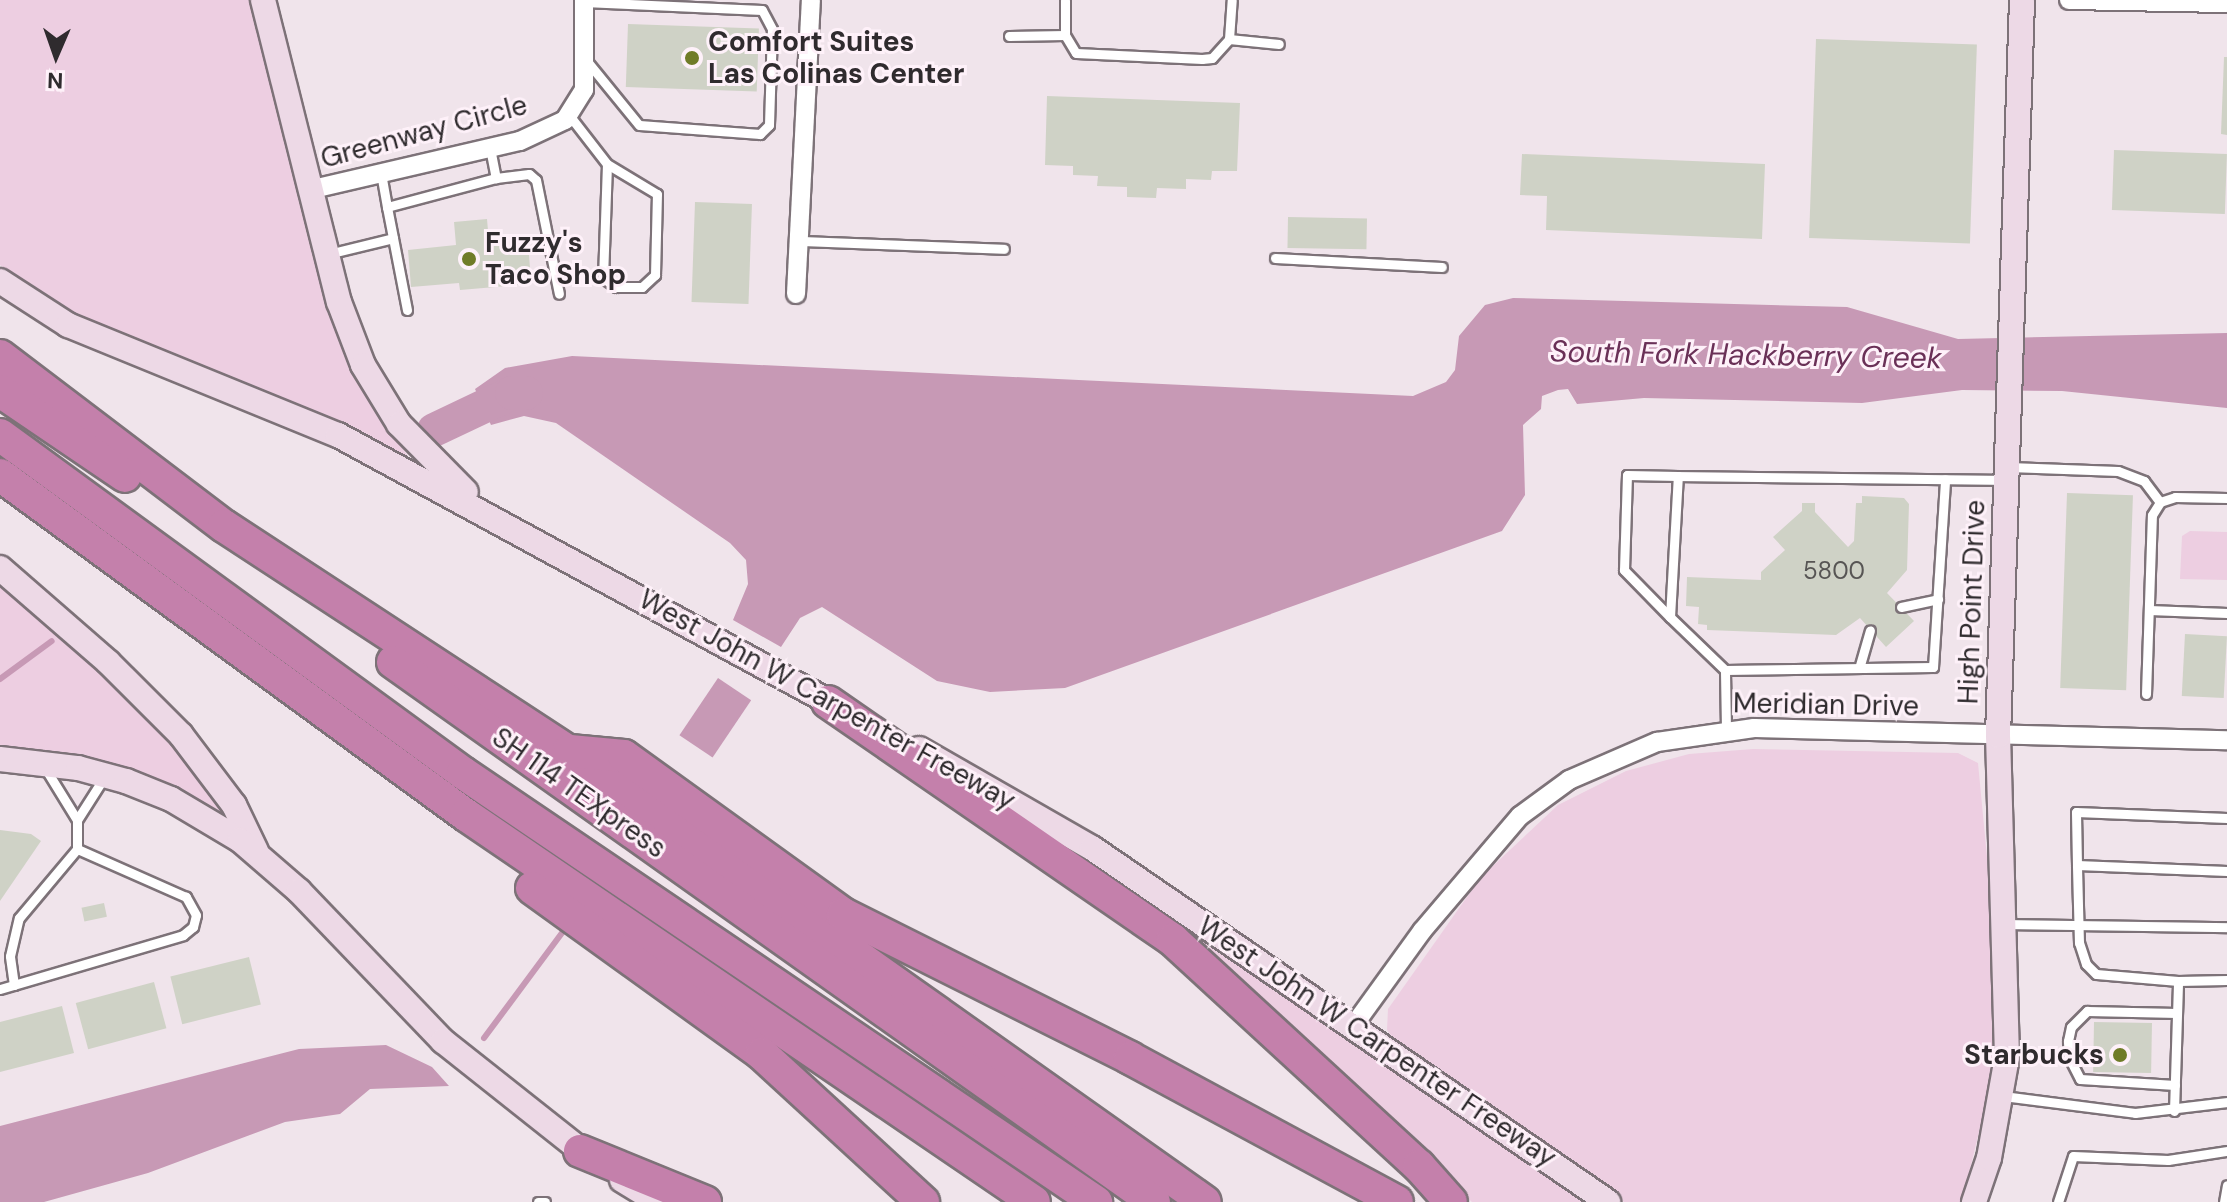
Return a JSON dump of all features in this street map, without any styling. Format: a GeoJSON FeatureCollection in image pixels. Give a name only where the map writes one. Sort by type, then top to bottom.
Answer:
{"type":"FeatureCollection","features":[{"type":"Feature","properties":{"kind":"highway"},"geometry":{"type":"LineString","coordinates":[[0,356],[224,526],[568,751],[1205,1202]]}},
{"type":"Feature","properties":{"kind":"highway","name":"SH 114 TEXpress"},"geometry":{"type":"LineString","coordinates":[[0,391],[294,591],[1154,1202]]}},
{"type":"Feature","properties":{"kind":"highway","name":"SH 114 TEXpress"},"geometry":{"type":"LineString","coordinates":[[0,435],[463,773],[1096,1202]]}},
{"type":"Feature","properties":{"kind":"highway"},"geometry":{"type":"LineString","coordinates":[[0,475],[466,815],[1034,1202]]}},
{"type":"Feature","properties":{"kind":"highway"},"geometry":{"type":"LineString","coordinates":[[828,702],[1173,940],[1419,1166],[1451,1202]]}},
{"type":"Feature","properties":{"kind":"highway"},"geometry":{"type":"LineString","coordinates":[[568,751],[624,756],[843,914],[1130,1058],[1397,1202]]}},
{"type":"Feature","properties":{"kind":"highway"},"geometry":{"type":"LineString","coordinates":[[466,815],[502,866],[762,1054],[923,1202]]}},
{"type":"Feature","properties":{"kind":"highway"},"geometry":{"type":"LineString","coordinates":[[580,1151],[705,1202]]}},
{"type":"Feature","properties":{"kind":"main road"},"geometry":{"type":"LineString","coordinates":[[263,0],[339,302],[383,403],[424,453],[488,513]]}},
{"type":"Feature","properties":{"kind":"main road","name":"High Point Drive"},"geometry":{"type":"LineString","coordinates":[[1974,1202],[1989,1158],[2000,1096],[2008,999],[2002,924],[1998,736],[2022,0]]}},
{"type":"Feature","properties":{"kind":"main road","name":"West John W Carpenter Freeway"},"geometry":{"type":"LineString","coordinates":[[0,281],[68,325],[338,435],[488,513],[1092,848],[1608,1202]]}},
{"type":"Feature","properties":{"kind":"main road"},"geometry":{"type":"LineString","coordinates":[[0,568],[108,662],[181,735],[234,805],[258,854]]}},
{"type":"Feature","properties":{"kind":"main road"},"geometry":{"type":"LineString","coordinates":[[0,759],[41,762],[106,775],[171,799],[258,854],[331,923],[433,1033],[580,1151],[653,1200]]}},
{"type":"Feature","properties":{"kind":"street"},"geometry":{"type":"LineString","coordinates":[[796,294],[811,0]]}},
{"type":"Feature","properties":{"kind":"street"},"geometry":{"type":"LineString","coordinates":[[2069,0],[2227,3]]}},
{"type":"Feature","properties":{"kind":"street","name":"Greenway Circle"},"geometry":{"type":"LineString","coordinates":[[313,189],[520,141],[569,115],[584,90],[584,1]]}},
{"type":"Feature","properties":{"kind":"street","name":"Meridian Drive"},"geometry":{"type":"LineString","coordinates":[[1354,1025],[1471,870],[1520,816],[1614,756],[1726,729],[2227,740]]}},
{"type":"Feature","properties":{"kind":"lane"},"geometry":{"type":"LineString","coordinates":[[1065,0],[1065,35],[1076,53],[1202,59],[1212,58],[1229,39],[1232,0]]}},
{"type":"Feature","properties":{"kind":"lane"},"geometry":{"type":"LineString","coordinates":[[583,57],[639,125],[760,134],[769,125],[772,29],[767,14],[751,9],[584,1]]}},
{"type":"Feature","properties":{"kind":"lane"},"geometry":{"type":"LineString","coordinates":[[1009,36],[1065,35]]}},
{"type":"Feature","properties":{"kind":"lane"},"geometry":{"type":"LineString","coordinates":[[1229,39],[1279,44]]}},
{"type":"Feature","properties":{"kind":"lane"},"geometry":{"type":"LineString","coordinates":[[569,115],[607,164],[657,194],[655,275],[642,287],[616,287],[603,278],[607,164]]}},
{"type":"Feature","properties":{"kind":"lane"},"geometry":{"type":"LineString","coordinates":[[490,148],[496,178]]}},
{"type":"Feature","properties":{"kind":"lane"},"geometry":{"type":"LineString","coordinates":[[381,173],[407,310]]}},
{"type":"Feature","properties":{"kind":"lane"},"geometry":{"type":"LineString","coordinates":[[387,207],[496,178],[529,174],[536,180],[559,294]]}},
{"type":"Feature","properties":{"kind":"lane"},"geometry":{"type":"LineString","coordinates":[[328,254],[393,238]]}},
{"type":"Feature","properties":{"kind":"lane"},"geometry":{"type":"LineString","coordinates":[[800,241],[1004,249]]}},
{"type":"Feature","properties":{"kind":"lane"},"geometry":{"type":"LineString","coordinates":[[1275,258],[1442,267]]}},
{"type":"Feature","properties":{"kind":"lane"},"geometry":{"type":"LineString","coordinates":[[1726,729],[1725,670],[1624,570],[1627,475],[1945,479],[2057,469],[2132,475],[2144,481],[2160,502]]}},
{"type":"Feature","properties":{"kind":"lane"},"geometry":{"type":"LineString","coordinates":[[1670,617],[1678,476]]}},
{"type":"Feature","properties":{"kind":"lane"},"geometry":{"type":"LineString","coordinates":[[1725,670],[1860,665],[1933,667],[1945,479]]}},
{"type":"Feature","properties":{"kind":"lane"},"geometry":{"type":"LineString","coordinates":[[2146,694],[2152,515],[2160,502],[2175,497],[2227,498]]}},
{"type":"Feature","properties":{"kind":"lane"},"geometry":{"type":"LineString","coordinates":[[1901,607],[1938,599]]}},
{"type":"Feature","properties":{"kind":"lane"},"geometry":{"type":"LineString","coordinates":[[2149,610],[2227,613]]}},
{"type":"Feature","properties":{"kind":"lane"},"geometry":{"type":"LineString","coordinates":[[1860,665],[1870,630]]}},
{"type":"Feature","properties":{"kind":"lane"},"geometry":{"type":"LineString","coordinates":[[14,985],[10,956],[19,918],[77,849],[77,820],[41,762]]}},
{"type":"Feature","properties":{"kind":"lane"},"geometry":{"type":"LineString","coordinates":[[77,820],[106,775]]}},
{"type":"Feature","properties":{"kind":"lane"},"geometry":{"type":"LineString","coordinates":[[2227,818],[2076,812],[2078,922],[2086,964],[2096,974],[2178,981],[2227,980]]}},
{"type":"Feature","properties":{"kind":"lane"},"geometry":{"type":"LineString","coordinates":[[0,989],[183,935],[193,927],[196,915],[186,897],[77,849]]}},
{"type":"Feature","properties":{"kind":"lane"},"geometry":{"type":"LineString","coordinates":[[2077,865],[2227,871]]}},
{"type":"Feature","properties":{"kind":"lane"},"geometry":{"type":"LineString","coordinates":[[2002,924],[2078,922],[2227,927]]}},
{"type":"Feature","properties":{"kind":"lane"},"geometry":{"type":"LineString","coordinates":[[2174,1111],[2178,981]]}},
{"type":"Feature","properties":{"kind":"lane"},"geometry":{"type":"LineString","coordinates":[[2175,1085],[2080,1079],[2069,1057],[2068,1041],[2071,1027],[2087,1011],[2177,1013]]}},
{"type":"Feature","properties":{"kind":"lane"},"geometry":{"type":"LineString","coordinates":[[2000,1096],[2089,1110],[2174,1111],[2227,1102]]}},
{"type":"Feature","properties":{"kind":"lane"},"geometry":{"type":"LineString","coordinates":[[2058,1202],[2073,1156],[2168,1160],[2227,1151]]}},
{"type":"Feature","properties":{"kind":"lane"},"geometry":{"type":"LineString","coordinates":[[2224,1202],[2227,1185]]}},
{"type":"Feature","properties":{"kind":"lane"},"geometry":{"type":"LineString","coordinates":[[538,1202],[545,1202]]}},
{"type":"Feature","properties":{"kind":"shaded area"},"geometry":{"type":"Polygon","coordinates":[[[0,0],[254,0],[340,341],[359,383],[409,458],[127,339],[52,302],[0,265],[0,0]]]}},
{"type":"Feature","properties":{"kind":"shaded area"},"geometry":{"type":"Polygon","coordinates":[[[2190,531],[2227,532],[2227,580],[2180,579],[2182,536],[2190,531]]]}},
{"type":"Feature","properties":{"kind":"shaded area"},"geometry":{"type":"Polygon","coordinates":[[[0,587],[96,667],[178,750],[235,818],[231,822],[0,750],[0,587]]]}},
{"type":"Feature","properties":{"kind":"shaded area"},"geometry":{"type":"Polygon","coordinates":[[[1753,749],[1958,753],[1978,763],[1991,899],[1995,1029],[1989,1091],[1962,1202],[1624,1202],[1395,1041],[1387,1030],[1388,1009],[1481,877],[1558,805],[1626,771],[1689,754],[1753,749]]]}},
{"type":"Feature","properties":{"kind":"shaded area"},"geometry":{"type":"Polygon","coordinates":[[[1034,824],[1204,934],[1585,1202],[1472,1202],[1243,982],[1034,824]]]}},
{"type":"Feature","properties":{"kind":"water"},"geometry":{"type":"Polygon","coordinates":[[[1513,298],[1847,307],[1958,339],[2227,333],[2227,408],[2062,391],[1962,390],[1862,403],[1644,398],[1577,404],[1568,389],[1558,390],[1542,396],[1541,409],[1523,425],[1525,495],[1502,531],[1065,688],[990,692],[937,681],[822,607],[800,618],[781,647],[733,620],[748,584],[746,560],[730,543],[556,423],[524,416],[491,425],[475,389],[505,368],[572,356],[1413,396],[1446,382],[1455,370],[1459,336],[1485,305],[1513,298]]]}},
{"type":"Feature","properties":{"kind":"water"},"geometry":{"type":"Polygon","coordinates":[[[718,678],[751,700],[713,758],[679,735],[718,678]]]}},
{"type":"Feature","properties":{"kind":"water"},"geometry":{"type":"Polygon","coordinates":[[[386,1045],[432,1067],[449,1086],[370,1089],[340,1114],[285,1122],[148,1173],[44,1202],[0,1202],[0,1126],[299,1049],[386,1045]]]}},
{"type":"Feature","properties":{"kind":"building","name":"Comfort Suites Las Colinas Center"},"geometry":{"type":"Polygon","coordinates":[[[628,24],[759,29],[757,92],[626,87],[628,24]]]}},
{"type":"Feature","properties":{"kind":"building"},"geometry":{"type":"Polygon","coordinates":[[[1816,39],[1977,45],[1970,243],[1809,238],[1816,39]]]}},
{"type":"Feature","properties":{"kind":"building"},"geometry":{"type":"Polygon","coordinates":[[[2224,57],[2227,57],[2227,135],[2221,134],[2224,57]]]}},
{"type":"Feature","properties":{"kind":"building"},"geometry":{"type":"Polygon","coordinates":[[[1047,96],[1240,103],[1237,171],[1212,171],[1211,180],[1186,179],[1186,189],[1157,188],[1156,198],[1127,197],[1127,187],[1097,186],[1098,176],[1073,175],[1073,166],[1045,165],[1047,96]]]}},
{"type":"Feature","properties":{"kind":"building"},"geometry":{"type":"Polygon","coordinates":[[[2114,150],[2227,154],[2225,214],[2112,210],[2114,150]]]}},
{"type":"Feature","properties":{"kind":"building"},"geometry":{"type":"Polygon","coordinates":[[[1522,154],[1765,164],[1762,239],[1546,230],[1547,196],[1520,195],[1522,154]]]}},
{"type":"Feature","properties":{"kind":"building"},"geometry":{"type":"Polygon","coordinates":[[[695,202],[752,204],[748,304],[692,302],[695,202]]]}},
{"type":"Feature","properties":{"kind":"building"},"geometry":{"type":"Polygon","coordinates":[[[1288,217],[1367,218],[1366,249],[1287,248],[1288,217]]]}},
{"type":"Feature","properties":{"kind":"building","name":"Fuzzy's Taco Shop"},"geometry":{"type":"Polygon","coordinates":[[[487,219],[489,242],[528,239],[530,269],[516,270],[518,285],[460,290],[459,283],[411,287],[408,250],[456,245],[454,222],[487,219]]]}},
{"type":"Feature","properties":{"kind":"building"},"geometry":{"type":"Polygon","coordinates":[[[2067,493],[2133,495],[2126,690],[2060,688],[2067,493]]]}},
{"type":"Feature","properties":{"kind":"building"},"geometry":{"type":"Polygon","coordinates":[[[1862,496],[1904,498],[1909,504],[1907,570],[1887,593],[1914,621],[1886,647],[1860,618],[1836,635],[1707,630],[1707,625],[1698,624],[1699,607],[1686,606],[1687,577],[1761,580],[1761,572],[1785,550],[1773,537],[1802,511],[1802,503],[1815,503],[1815,512],[1848,547],[1854,541],[1856,503],[1862,503],[1862,496]]]}},
{"type":"Feature","properties":{"kind":"building"},"geometry":{"type":"Polygon","coordinates":[[[2185,634],[2227,636],[2224,698],[2182,696],[2185,634]]]}},
{"type":"Feature","properties":{"kind":"building"},"geometry":{"type":"Polygon","coordinates":[[[0,830],[31,834],[41,841],[0,901],[0,830]]]}},
{"type":"Feature","properties":{"kind":"building"},"geometry":{"type":"Polygon","coordinates":[[[104,903],[107,917],[84,921],[82,908],[104,903]]]}},
{"type":"Feature","properties":{"kind":"building"},"geometry":{"type":"Polygon","coordinates":[[[249,957],[261,1005],[182,1024],[170,977],[249,957]]]}},
{"type":"Feature","properties":{"kind":"building"},"geometry":{"type":"Polygon","coordinates":[[[154,982],[166,1028],[88,1049],[76,1003],[154,982]]]}},
{"type":"Feature","properties":{"kind":"building"},"geometry":{"type":"Polygon","coordinates":[[[62,1006],[74,1053],[0,1072],[0,1022],[62,1006]]]}},
{"type":"Feature","properties":{"kind":"building","name":"Starbucks"},"geometry":{"type":"Polygon","coordinates":[[[2094,1022],[2152,1023],[2151,1073],[2093,1072],[2094,1022]]]}},
{"type":"Feature","properties":{"kind":"waterway","name":"South Fork Hackberry Creek"},"geometry":{"type":"LineString","coordinates":[[434,430],[512,393],[526,393]]}},
{"type":"Feature","properties":{"kind":"waterway","name":"South Fork Hackberry Creek"},"geometry":{"type":"LineString","coordinates":[[0,679],[52,641]]}},
{"type":"Feature","properties":{"kind":"waterway","name":"South Fork Hackberry Creek"},"geometry":{"type":"LineString","coordinates":[[484,1038],[562,933]]}},
{"type":"Feature","properties":{"kind":"place","name":"Comfort Suites Las Colinas Center"},"geometry":{"type":"Point","coordinates":[692,58]}},
{"type":"Feature","properties":{"kind":"place","name":"Fuzzy's Taco Shop"},"geometry":{"type":"Point","coordinates":[469,259]}},
{"type":"Feature","properties":{"kind":"place","name":"Starbucks"},"geometry":{"type":"Point","coordinates":[2120,1055]}}]}
